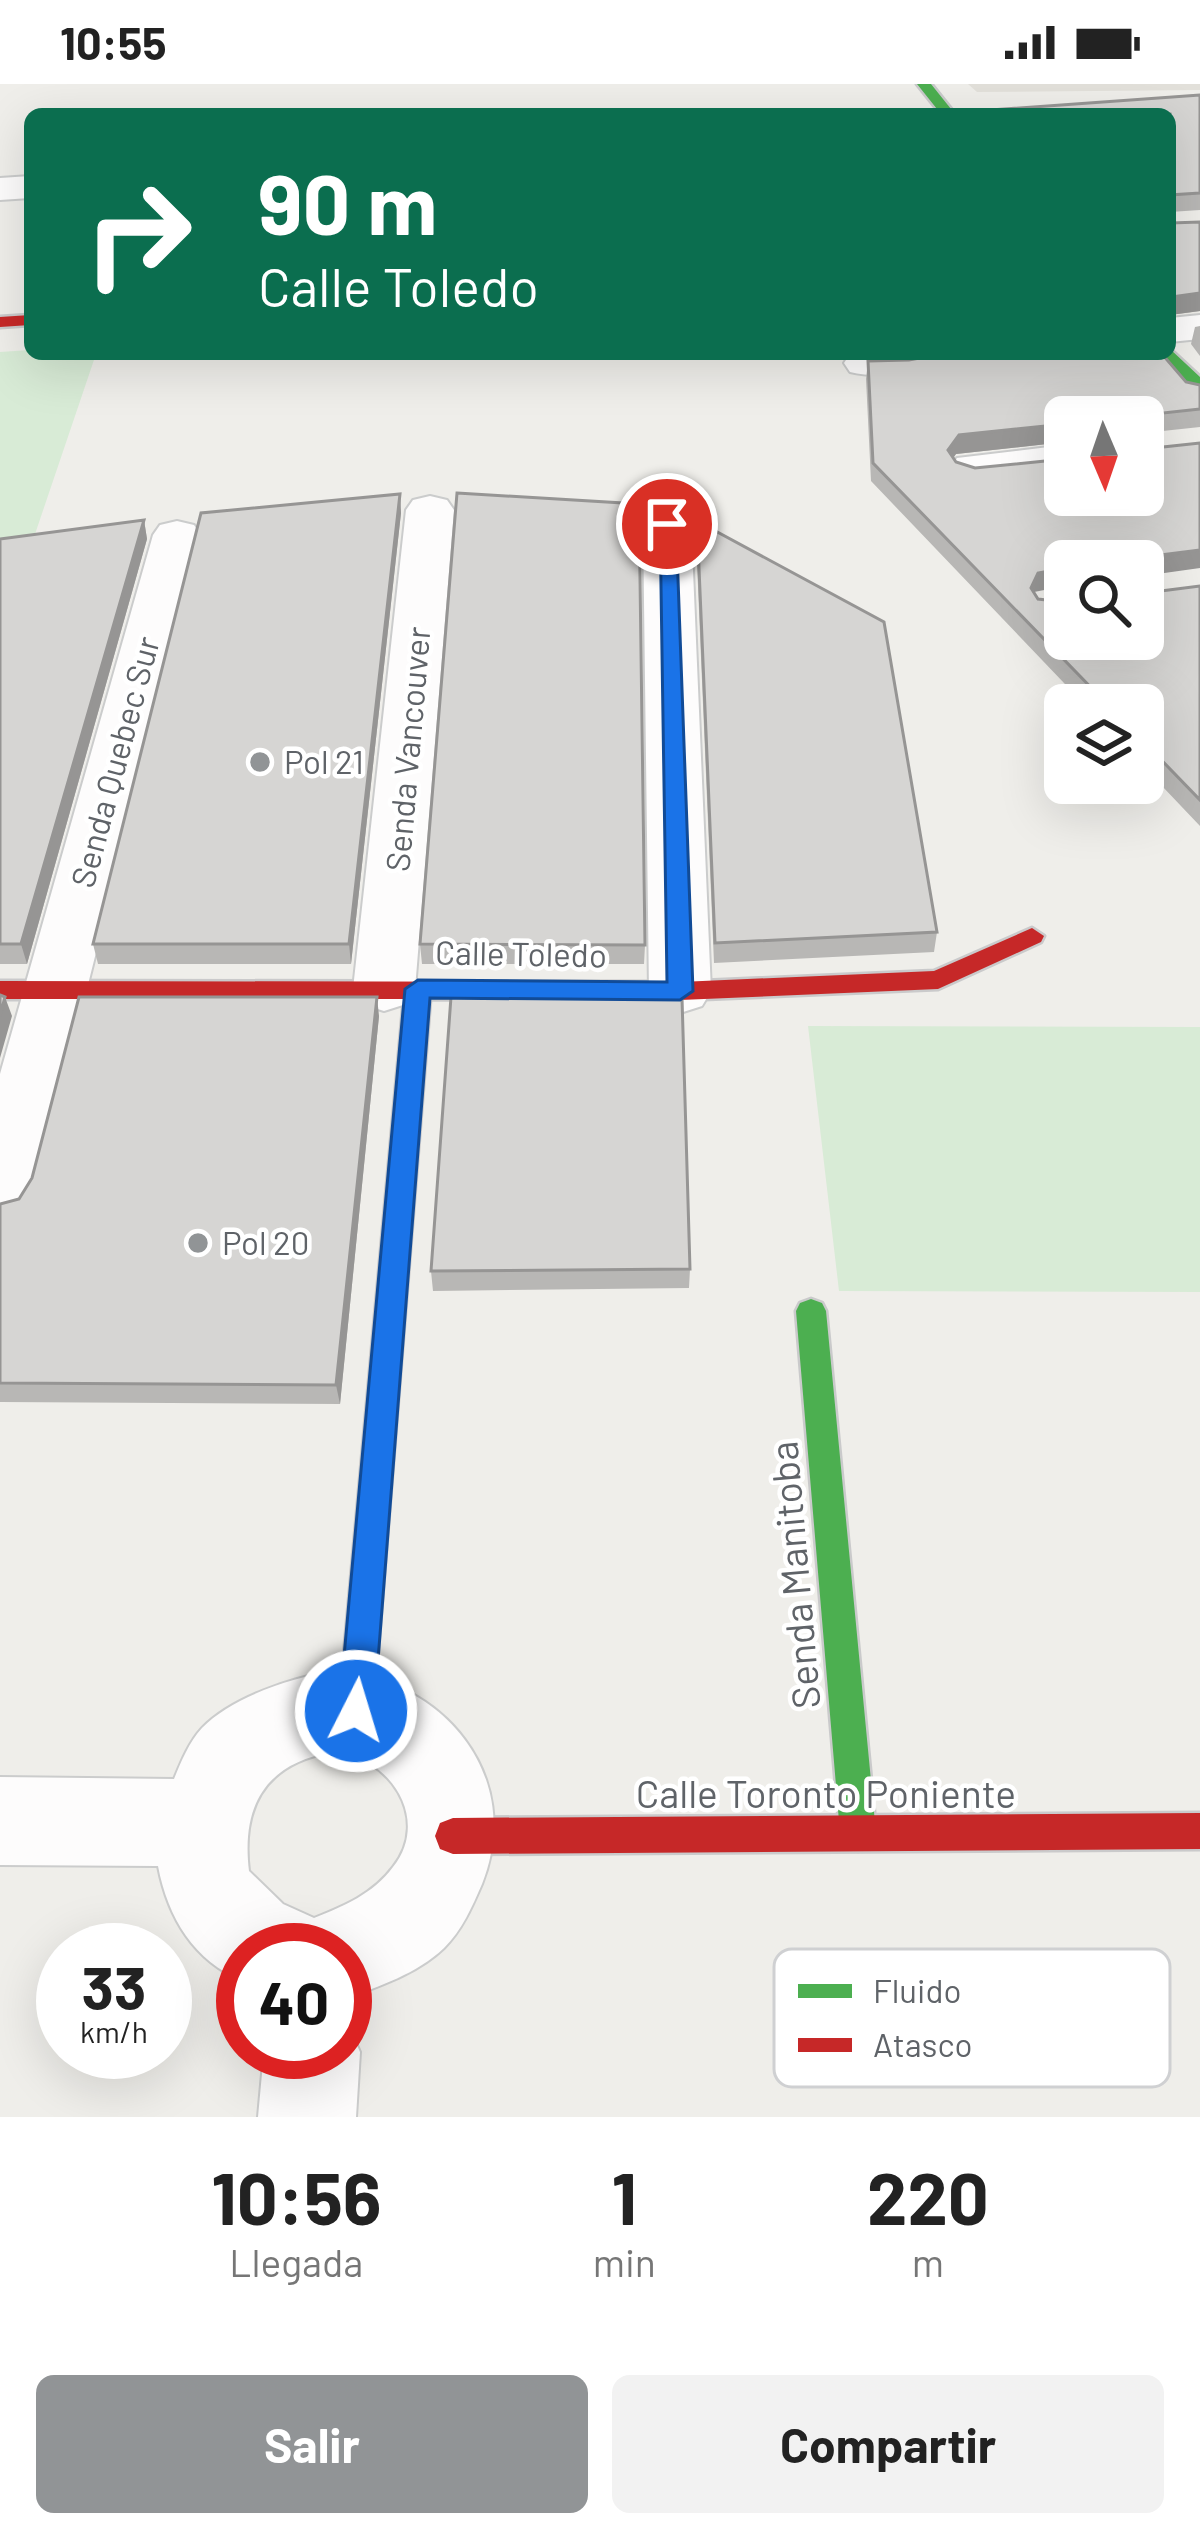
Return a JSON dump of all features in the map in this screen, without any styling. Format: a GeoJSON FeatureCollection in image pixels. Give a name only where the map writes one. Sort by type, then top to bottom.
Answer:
{"type":"FeatureCollection","features":[{"type":"Feature","properties":{"kind":"street"},"geometry":{"type":"LineString","coordinates":[[924,84],[944,108]]}},
{"type":"Feature","properties":{"kind":"street"},"geometry":{"type":"LineString","coordinates":[[865,363],[892,360]]}},
{"type":"Feature","properties":{"kind":"street"},"geometry":{"type":"LineString","coordinates":[[1175,360],[1200,388]]}},
{"type":"Feature","properties":{"kind":"street"},"geometry":{"type":"LineString","coordinates":[[973,468],[1044,460]]}},
{"type":"Feature","properties":{"kind":"street","name":"Senda Vancouver"},"geometry":{"type":"LineString","coordinates":[[401,989],[430,510]]}},
{"type":"Feature","properties":{"kind":"street"},"geometry":{"type":"LineString","coordinates":[[667,524],[680,991]]}},
{"type":"Feature","properties":{"kind":"street","name":"Senda Quebec Sur"},"geometry":{"type":"LineString","coordinates":[[0,1195],[27,990],[176,535]]}},
{"type":"Feature","properties":{"kind":"street","name":"Calle Toledo"},"geometry":{"type":"LineString","coordinates":[[27,990],[680,991],[938,980],[1032,936]]}},
{"type":"Feature","properties":{"kind":"street"},"geometry":{"type":"LineString","coordinates":[[356,1711],[401,989]]}},
{"type":"Feature","properties":{"kind":"street","name":"Senda Manitoba"},"geometry":{"type":"LineString","coordinates":[[811,1311],[857,1833]]}},
{"type":"Feature","properties":{"kind":"street"},"geometry":{"type":"LineString","coordinates":[[234,1923],[206,1892],[200,1823],[231,1759],[290,1719],[356,1711],[409,1733],[445,1777],[453,1836],[433,1894],[383,1941],[372,1944]]}},
{"type":"Feature","properties":{"kind":"street"},"geometry":{"type":"LineString","coordinates":[[0,1821],[200,1823]]}},
{"type":"Feature","properties":{"kind":"street","name":"Calle Toronto Poniente"},"geometry":{"type":"LineString","coordinates":[[453,1836],[1200,1831]]}},
{"type":"Feature","properties":{"kind":"street"},"geometry":{"type":"LineString","coordinates":[[307,2117],[310,2079]]}},
{"type":"Feature","properties":{"kind":"shaded area"},"geometry":{"type":"Polygon","coordinates":[[[968,84],[1200,84],[1200,90],[977,92],[968,84]]]}},
{"type":"Feature","properties":{"kind":"green space"},"geometry":{"type":"Polygon","coordinates":[[[24,350],[24,360],[94,360],[33,540],[0,542],[0,352],[24,350]]]}},
{"type":"Feature","properties":{"kind":"green space"},"geometry":{"type":"Polygon","coordinates":[[[808,1026],[1200,1027],[1200,1292],[839,1291],[808,1026]]]}},
{"type":"Feature","properties":{"kind":"building"},"geometry":{"type":"Polygon","coordinates":[[[1200,95],[1200,193],[1176,195],[1176,108],[1018,108],[1200,95]]]}},
{"type":"Feature","properties":{"kind":"building"},"geometry":{"type":"Polygon","coordinates":[[[1200,222],[1200,293],[1176,296],[1176,223],[1200,222]]]}},
{"type":"Feature","properties":{"kind":"building"},"geometry":{"type":"Polygon","coordinates":[[[1167,360],[1186,382],[1200,385],[1200,409],[1164,413],[1164,396],[1044,396],[1044,426],[959,435],[948,450],[956,462],[975,468],[1044,461],[1044,516],[1164,516],[1164,447],[1200,443],[1200,550],[1164,554],[1164,540],[1044,540],[1044,572],[1038,573],[1031,588],[1044,600],[1044,639],[873,463],[868,361],[1167,360]]]}},
{"type":"Feature","properties":{"kind":"building"},"geometry":{"type":"Polygon","coordinates":[[[457,493],[639,504],[645,945],[420,944],[457,493]]]}},
{"type":"Feature","properties":{"kind":"building","name":"Pol 21"},"geometry":{"type":"Polygon","coordinates":[[[400,494],[349,944],[93,944],[201,513],[400,494]]]}},
{"type":"Feature","properties":{"kind":"building"},"geometry":{"type":"Polygon","coordinates":[[[144,520],[21,944],[0,944],[0,539],[144,520]]]}},
{"type":"Feature","properties":{"kind":"building"},"geometry":{"type":"Polygon","coordinates":[[[697,521],[884,622],[937,932],[715,943],[697,521]]]}},
{"type":"Feature","properties":{"kind":"building"},"geometry":{"type":"Polygon","coordinates":[[[1200,586],[1200,800],[1164,763],[1164,684],[1088,684],[1064,660],[1164,660],[1164,591],[1200,586]]]}},
{"type":"Feature","properties":{"kind":"building","name":"Pol 20"},"geometry":{"type":"Polygon","coordinates":[[[79,997],[377,997],[336,1385],[0,1383],[0,1204],[19,1199],[32,1178],[79,997]]]}},
{"type":"Feature","properties":{"kind":"building"},"geometry":{"type":"Polygon","coordinates":[[[451,997],[682,998],[690,1269],[431,1271],[451,997]]]}},
{"type":"Feature","properties":{"kind":"traffic: fast"},"geometry":{"type":"LineString","coordinates":[[924,84],[943,108]]}},
{"type":"Feature","properties":{"kind":"traffic: fast"},"geometry":{"type":"LineString","coordinates":[[1175,360],[1200,388]]}},
{"type":"Feature","properties":{"kind":"traffic: fast"},"geometry":{"type":"LineString","coordinates":[[811,1311],[858,1833]]}},
{"type":"Feature","properties":{"kind":"traffic: jam"},"geometry":{"type":"LineString","coordinates":[[0,322],[24,320]]}},
{"type":"Feature","properties":{"kind":"traffic: jam"},"geometry":{"type":"LineString","coordinates":[[0,990],[680,991],[938,980],[1032,936]]}},
{"type":"Feature","properties":{"kind":"traffic: jam"},"geometry":{"type":"LineString","coordinates":[[356,1711],[418,989]]}},
{"type":"Feature","properties":{"kind":"traffic: jam"},"geometry":{"type":"LineString","coordinates":[[453,1836],[1200,1831]]}},
{"type":"Feature","properties":{"kind":"place","name":"Pol 21"},"geometry":{"type":"Point","coordinates":[260,762]}},
{"type":"Feature","properties":{"kind":"place","name":"Pol 20"},"geometry":{"type":"Point","coordinates":[198,1243]}},
{"type":"Feature","properties":{"kind":"route"},"geometry":{"type":"LineString","coordinates":[[356,1711],[418,989],[680,991],[667,524]]}}]}
